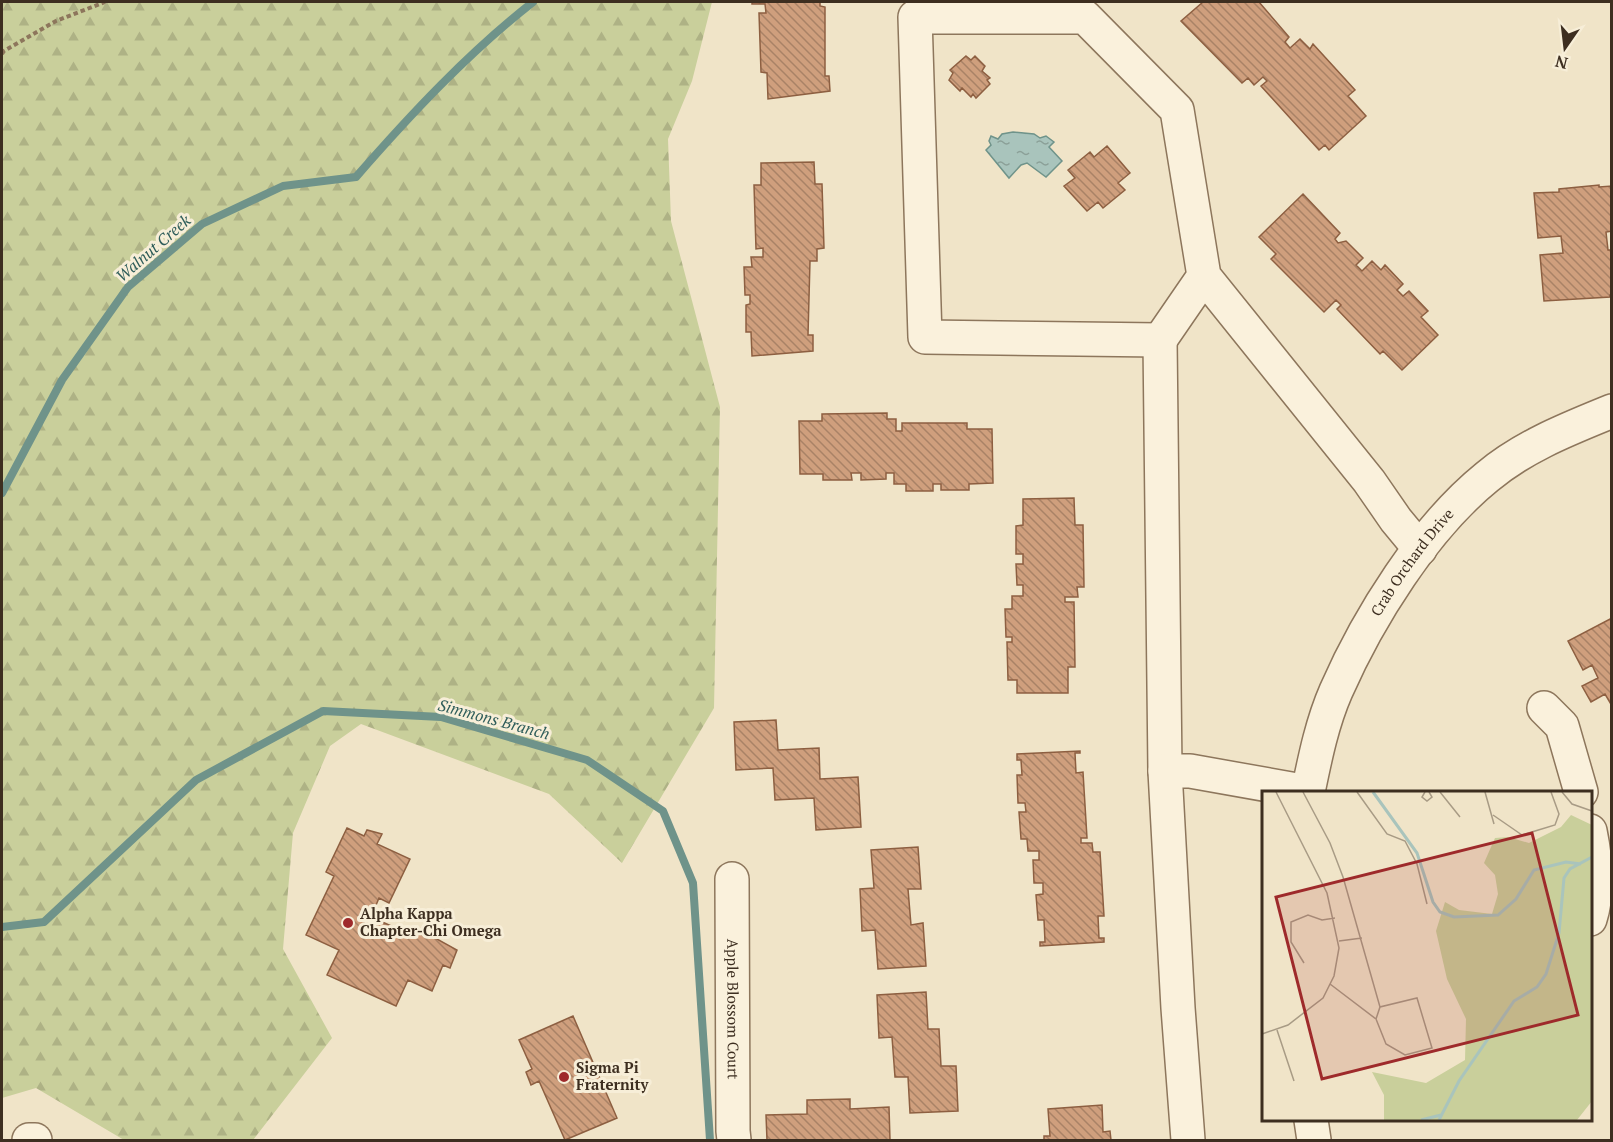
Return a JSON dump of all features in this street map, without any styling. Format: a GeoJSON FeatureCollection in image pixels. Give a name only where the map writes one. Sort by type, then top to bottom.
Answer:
{"type":"FeatureCollection","features":[{"type":"Feature","properties":{"kind":"street"},"geometry":{"type":"LineString","coordinates":[[1160,340],[925,337],[915,17],[1085,17],[1177,110],[1204,276],[1369,481],[1420,549]]}},
{"type":"Feature","properties":{"kind":"street"},"geometry":{"type":"LineString","coordinates":[[1188,1140],[1165,771],[1160,340],[1204,276]]}},
{"type":"Feature","properties":{"kind":"street","name":"Crab Orchard Drive"},"geometry":{"type":"LineString","coordinates":[[1308,791],[1316,750],[1335,693],[1389,591],[1420,549],[1452,511],[1487,476],[1547,437],[1611,411]]}},
{"type":"Feature","properties":{"kind":"street"},"geometry":{"type":"LineString","coordinates":[[1544,708],[1562,726],[1581,791]]}},
{"type":"Feature","properties":{"kind":"street"},"geometry":{"type":"LineString","coordinates":[[1165,771],[1190,771],[1302,791]]}},
{"type":"Feature","properties":{"kind":"street"},"geometry":{"type":"LineString","coordinates":[[1592,840],[1595,854],[1595,903],[1592,913]]}},
{"type":"Feature","properties":{"kind":"street","name":"Apple Blossom Court"},"geometry":{"type":"LineString","coordinates":[[732,879],[731,1037],[734,1140]]}},
{"type":"Feature","properties":{"kind":"street"},"geometry":{"type":"LineString","coordinates":[[1311,1121],[1314,1140]]}},
{"type":"Feature","properties":{"kind":"street"},"geometry":{"type":"LineString","coordinates":[[29,1140],[35,1140]]}},
{"type":"Feature","properties":{"kind":"path"},"geometry":{"type":"LineString","coordinates":[[2,54],[56,21],[105,2]]}},
{"type":"Feature","properties":{"kind":"green space"},"geometry":{"type":"Polygon","coordinates":[[[2,2],[712,2],[692,81],[668,139],[671,221],[720,407],[714,708],[622,863],[549,794],[361,724],[330,746],[293,833],[283,949],[332,1038],[253,1140],[124,1140],[36,1088],[2,1098],[2,2]]]}},
{"type":"Feature","properties":{"kind":"water"},"geometry":{"type":"Polygon","coordinates":[[[1013,132],[1034,134],[1040,138],[1046,136],[1054,142],[1049,147],[1062,161],[1046,177],[1027,163],[1021,165],[1009,178],[986,150],[991,145],[989,141],[991,136],[998,139],[1002,134],[1013,132]]]}},
{"type":"Feature","properties":{"kind":"building"},"geometry":{"type":"Polygon","coordinates":[[[752,2],[820,2],[820,6],[825,7],[825,76],[829,76],[830,91],[768,99],[767,73],[761,72],[759,13],[766,13],[765,4],[752,4],[752,2]]]}},
{"type":"Feature","properties":{"kind":"building"},"geometry":{"type":"Polygon","coordinates":[[[1203,2],[1259,2],[1289,37],[1285,42],[1290,48],[1300,39],[1310,49],[1313,44],[1355,90],[1348,96],[1366,116],[1329,150],[1325,145],[1319,150],[1261,86],[1267,81],[1263,77],[1254,85],[1248,78],[1242,83],[1181,21],[1203,2]]]}},
{"type":"Feature","properties":{"kind":"building"},"geometry":{"type":"Polygon","coordinates":[[[966,56],[971,60],[975,56],[985,66],[982,71],[990,78],[987,80],[990,84],[976,98],[973,94],[971,97],[962,88],[960,91],[949,80],[953,73],[950,70],[966,56]]]}},
{"type":"Feature","properties":{"kind":"building"},"geometry":{"type":"Polygon","coordinates":[[[1107,146],[1130,173],[1118,183],[1125,190],[1103,208],[1098,202],[1087,211],[1064,186],[1075,178],[1068,170],[1090,152],[1094,157],[1107,146]]]}},
{"type":"Feature","properties":{"kind":"building"},"geometry":{"type":"Polygon","coordinates":[[[814,162],[815,184],[822,184],[824,248],[817,249],[817,261],[810,261],[808,335],[813,335],[813,351],[752,356],[751,332],[746,332],[746,305],[750,304],[750,295],[745,295],[744,267],[752,267],[751,257],[763,257],[763,248],[756,249],[754,185],[761,185],[761,163],[814,162]]]}},
{"type":"Feature","properties":{"kind":"building"},"geometry":{"type":"Polygon","coordinates":[[[1599,185],[1599,187],[1612,186],[1612,231],[1606,232],[1608,250],[1612,250],[1612,294],[1610,297],[1544,301],[1540,255],[1563,253],[1561,236],[1538,238],[1534,193],[1559,192],[1559,189],[1599,185]]]}},
{"type":"Feature","properties":{"kind":"building"},"geometry":{"type":"Polygon","coordinates":[[[1303,194],[1340,233],[1335,239],[1338,243],[1346,241],[1363,258],[1356,265],[1362,271],[1372,261],[1381,270],[1385,265],[1403,284],[1397,290],[1403,296],[1409,291],[1428,311],[1421,317],[1438,335],[1402,370],[1383,351],[1380,354],[1337,309],[1341,305],[1336,300],[1324,312],[1271,259],[1276,254],[1259,237],[1303,194]]]}},
{"type":"Feature","properties":{"kind":"building"},"geometry":{"type":"Polygon","coordinates":[[[887,413],[887,419],[896,419],[896,431],[902,431],[902,423],[967,423],[967,429],[992,429],[993,483],[969,484],[969,490],[941,490],[941,484],[933,484],[933,491],[906,491],[906,484],[894,484],[894,473],[886,473],[886,479],[861,480],[861,473],[851,473],[852,480],[823,480],[823,474],[800,474],[799,421],[822,421],[822,414],[887,413]]]}},
{"type":"Feature","properties":{"kind":"building"},"geometry":{"type":"Polygon","coordinates":[[[1074,498],[1075,525],[1083,525],[1084,587],[1077,587],[1078,597],[1065,597],[1065,602],[1074,602],[1075,667],[1068,667],[1068,693],[1017,693],[1017,680],[1008,680],[1007,642],[1012,642],[1012,637],[1006,637],[1005,609],[1012,609],[1012,596],[1023,596],[1023,585],[1017,585],[1016,564],[1023,564],[1023,554],[1016,554],[1016,526],[1023,525],[1023,499],[1074,498]]]}},
{"type":"Feature","properties":{"kind":"building"},"geometry":{"type":"Polygon","coordinates":[[[1612,618],[1612,706],[1605,694],[1591,702],[1582,686],[1598,678],[1592,665],[1583,670],[1568,641],[1612,618]]]}},
{"type":"Feature","properties":{"kind":"building"},"geometry":{"type":"Polygon","coordinates":[[[776,720],[778,750],[819,748],[820,779],[858,777],[861,827],[816,830],[814,798],[775,800],[773,768],[736,770],[734,722],[776,720]]]}},
{"type":"Feature","properties":{"kind":"building"},"geometry":{"type":"Polygon","coordinates":[[[1080,751],[1080,753],[1075,753],[1076,773],[1083,772],[1087,838],[1081,838],[1081,843],[1092,843],[1093,852],[1100,852],[1104,916],[1098,916],[1099,938],[1104,938],[1104,942],[1040,946],[1040,942],[1045,942],[1044,920],[1038,920],[1036,895],[1043,894],[1043,883],[1034,883],[1033,860],[1039,860],[1039,851],[1028,851],[1027,839],[1021,839],[1019,812],[1026,812],[1025,803],[1018,803],[1017,775],[1022,775],[1021,760],[1017,760],[1017,754],[1080,751]]]}},
{"type":"Feature","properties":{"kind":"building","name":"Alpha Kappa Chapter-Chi Omega"},"geometry":{"type":"Polygon","coordinates":[[[347,828],[364,836],[367,830],[382,834],[377,844],[410,859],[389,903],[379,898],[371,917],[416,937],[419,929],[457,950],[450,968],[443,965],[432,991],[408,980],[396,1006],[327,975],[339,950],[306,935],[334,876],[326,872],[347,828]]]}},
{"type":"Feature","properties":{"kind":"building"},"geometry":{"type":"Polygon","coordinates":[[[918,847],[921,889],[908,889],[911,925],[923,923],[926,966],[878,969],[875,930],[862,931],[860,889],[874,888],[871,850],[918,847]]]}},
{"type":"Feature","properties":{"kind":"building"},"geometry":{"type":"Polygon","coordinates":[[[926,992],[928,1029],[939,1029],[941,1066],[956,1066],[958,1111],[910,1113],[908,1077],[895,1077],[892,1037],[879,1038],[877,995],[926,992]]]}},
{"type":"Feature","properties":{"kind":"building","name":"Sigma Pi Fraternity"},"geometry":{"type":"Polygon","coordinates":[[[573,1016],[617,1118],[565,1140],[539,1081],[531,1085],[526,1072],[532,1069],[519,1040],[573,1016]]]}},
{"type":"Feature","properties":{"kind":"building"},"geometry":{"type":"Polygon","coordinates":[[[850,1099],[850,1109],[889,1107],[890,1140],[767,1140],[766,1115],[807,1114],[807,1100],[850,1099]]]}},
{"type":"Feature","properties":{"kind":"building"},"geometry":{"type":"Polygon","coordinates":[[[1102,1105],[1103,1132],[1110,1131],[1111,1140],[1044,1140],[1044,1136],[1050,1136],[1048,1109],[1102,1105]]]}},
{"type":"Feature","properties":{"kind":"waterway","name":"Walnut Creek"},"geometry":{"type":"LineString","coordinates":[[2,493],[62,380],[128,287],[202,224],[283,186],[356,177],[441,85],[533,2]]}},
{"type":"Feature","properties":{"kind":"waterway","name":"Simmons Branch"},"geometry":{"type":"LineString","coordinates":[[2,927],[44,922],[196,780],[323,711],[441,717],[587,760],[663,811],[693,883],[710,1140]]}},
{"type":"Feature","properties":{"kind":"place","name":"Alpha Kappa Chapter-Chi Omega"},"geometry":{"type":"Point","coordinates":[348,923]}},
{"type":"Feature","properties":{"kind":"place","name":"Sigma Pi Fraternity"},"geometry":{"type":"Point","coordinates":[564,1077]}}]}
